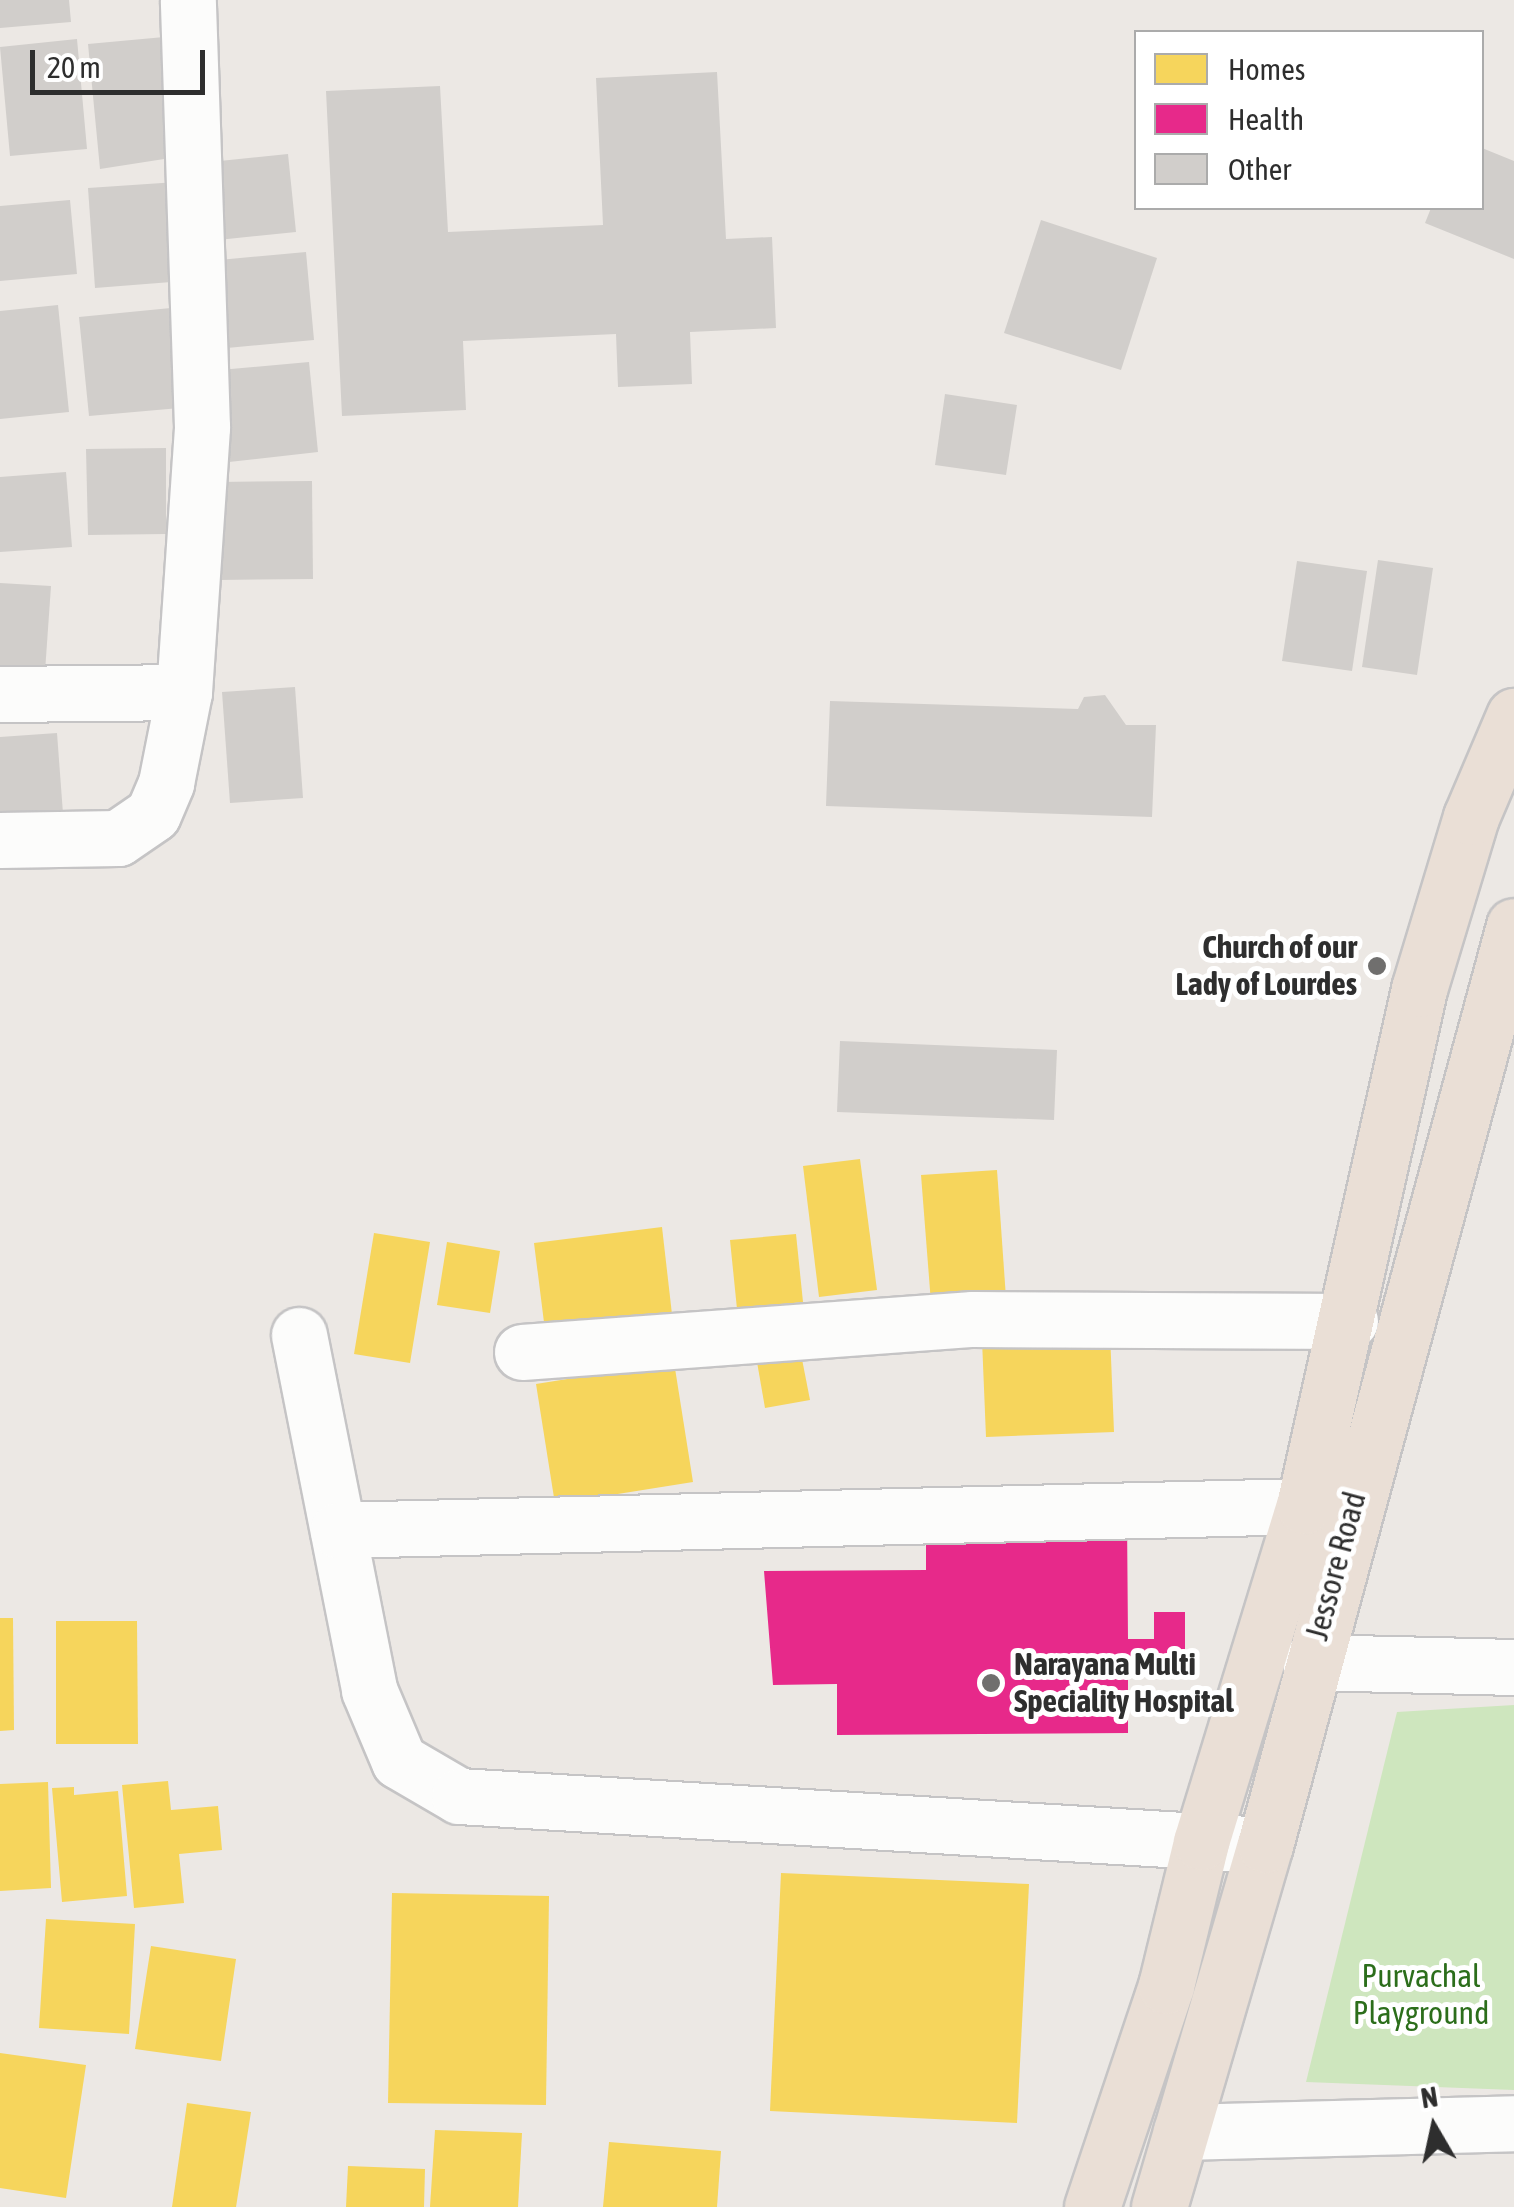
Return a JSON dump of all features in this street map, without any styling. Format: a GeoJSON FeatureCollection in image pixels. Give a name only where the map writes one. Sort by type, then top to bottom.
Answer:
{"type":"FeatureCollection","features":[{"type":"Feature","properties":{"kind":"highway"},"geometry":{"type":"LineString","coordinates":[[1092,2207],[1166,1986],[1200,1842],[1304,1506],[1350,1321],[1420,989],[1472,817],[1514,716]]}},
{"type":"Feature","properties":{"kind":"highway","name":"Jessore Road"},"geometry":{"type":"LineString","coordinates":[[1159,2207],[1265,1845],[1310,1662],[1514,926]]}},
{"type":"Feature","properties":{"kind":"street"},"geometry":{"type":"LineString","coordinates":[[0,840],[118,838],[152,814],[184,692],[202,427],[188,0]]}},
{"type":"Feature","properties":{"kind":"street"},"geometry":{"type":"LineString","coordinates":[[0,694],[184,692]]}},
{"type":"Feature","properties":{"kind":"street"},"geometry":{"type":"LineString","coordinates":[[522,1352],[973,1318],[1350,1321]]}},
{"type":"Feature","properties":{"kind":"street"},"geometry":{"type":"LineString","coordinates":[[299,1335],[370,1690],[399,1761],[459,1796],[1265,1845]]}},
{"type":"Feature","properties":{"kind":"street"},"geometry":{"type":"LineString","coordinates":[[338,1530],[1304,1506]]}},
{"type":"Feature","properties":{"kind":"street"},"geometry":{"type":"LineString","coordinates":[[1310,1662],[1514,1667]]}},
{"type":"Feature","properties":{"kind":"street"},"geometry":{"type":"LineString","coordinates":[[1181,2132],[1514,2123]]}},
{"type":"Feature","properties":{"kind":"green space","name":"Purvachal Playground"},"geometry":{"type":"Polygon","coordinates":[[[1514,1705],[1514,2090],[1306,2082],[1397,1712],[1514,1705]]]}},
{"type":"Feature","properties":{"kind":"building: Homes"},"geometry":{"type":"Polygon","coordinates":[[[860,1159],[877,1290],[819,1297],[803,1166],[860,1159]]]}},
{"type":"Feature","properties":{"kind":"building: Homes"},"geometry":{"type":"Polygon","coordinates":[[[997,1170],[1006,1298],[931,1303],[921,1175],[997,1170]]]}},
{"type":"Feature","properties":{"kind":"building: Homes"},"geometry":{"type":"Polygon","coordinates":[[[662,1227],[673,1323],[546,1338],[534,1243],[662,1227]]]}},
{"type":"Feature","properties":{"kind":"building: Homes"},"geometry":{"type":"Polygon","coordinates":[[[374,1233],[430,1242],[410,1363],[354,1354],[374,1233]]]}},
{"type":"Feature","properties":{"kind":"building: Homes"},"geometry":{"type":"Polygon","coordinates":[[[796,1234],[803,1302],[737,1309],[730,1240],[796,1234]]]}},
{"type":"Feature","properties":{"kind":"building: Homes"},"geometry":{"type":"Polygon","coordinates":[[[447,1242],[500,1251],[490,1313],[437,1305],[447,1242]]]}},
{"type":"Feature","properties":{"kind":"building: Homes"},"geometry":{"type":"Polygon","coordinates":[[[1110,1333],[1114,1432],[986,1437],[982,1340],[1110,1333]]]}},
{"type":"Feature","properties":{"kind":"building: Homes"},"geometry":{"type":"Polygon","coordinates":[[[801,1354],[810,1400],[765,1408],[757,1362],[801,1354]]]}},
{"type":"Feature","properties":{"kind":"building: Homes"},"geometry":{"type":"Polygon","coordinates":[[[674,1362],[693,1482],[555,1504],[536,1384],[674,1362]]]}},
{"type":"Feature","properties":{"kind":"building: Homes"},"geometry":{"type":"Polygon","coordinates":[[[0,1618],[13,1618],[14,1730],[0,1731],[0,1618]]]}},
{"type":"Feature","properties":{"kind":"building: Homes"},"geometry":{"type":"Polygon","coordinates":[[[56,1621],[137,1621],[138,1744],[56,1744],[56,1621]]]}},
{"type":"Feature","properties":{"kind":"building: Homes"},"geometry":{"type":"Polygon","coordinates":[[[168,1781],[171,1810],[218,1806],[222,1850],[179,1854],[184,1903],[134,1908],[122,1785],[168,1781]]]}},
{"type":"Feature","properties":{"kind":"building: Homes"},"geometry":{"type":"Polygon","coordinates":[[[48,1782],[51,1888],[0,1891],[0,1784],[48,1782]]]}},
{"type":"Feature","properties":{"kind":"building: Homes"},"geometry":{"type":"Polygon","coordinates":[[[74,1787],[74,1795],[118,1791],[127,1896],[62,1902],[52,1788],[74,1787]]]}},
{"type":"Feature","properties":{"kind":"building: Homes"},"geometry":{"type":"Polygon","coordinates":[[[781,1873],[1029,1884],[1017,2123],[770,2111],[781,1873]]]}},
{"type":"Feature","properties":{"kind":"building: Homes"},"geometry":{"type":"Polygon","coordinates":[[[392,1893],[549,1896],[546,2105],[388,2103],[392,1893]]]}},
{"type":"Feature","properties":{"kind":"building: Homes"},"geometry":{"type":"Polygon","coordinates":[[[46,1919],[135,1924],[129,2034],[39,2028],[46,1919]]]}},
{"type":"Feature","properties":{"kind":"building: Homes"},"geometry":{"type":"Polygon","coordinates":[[[151,1946],[236,1959],[221,2061],[135,2049],[151,1946]]]}},
{"type":"Feature","properties":{"kind":"building: Homes"},"geometry":{"type":"Polygon","coordinates":[[[0,2053],[86,2065],[66,2198],[0,2188],[0,2053]]]}},
{"type":"Feature","properties":{"kind":"building: Homes"},"geometry":{"type":"Polygon","coordinates":[[[187,2103],[251,2112],[236,2207],[172,2207],[187,2103]]]}},
{"type":"Feature","properties":{"kind":"building: Homes"},"geometry":{"type":"Polygon","coordinates":[[[435,2130],[522,2133],[518,2207],[430,2207],[435,2130]]]}},
{"type":"Feature","properties":{"kind":"building: Homes"},"geometry":{"type":"Polygon","coordinates":[[[609,2142],[721,2151],[717,2207],[603,2207],[609,2142]]]}},
{"type":"Feature","properties":{"kind":"building: Homes"},"geometry":{"type":"Polygon","coordinates":[[[348,2166],[425,2169],[424,2207],[346,2207],[348,2166]]]}},
{"type":"Feature","properties":{"kind":"building: Health"},"geometry":{"type":"Polygon","coordinates":[[[926,1517],[1127,1517],[1128,1639],[1154,1639],[1154,1612],[1185,1612],[1185,1657],[1128,1658],[1128,1733],[837,1735],[837,1684],[773,1685],[764,1571],[926,1570],[926,1517]]]}},
{"type":"Feature","properties":{"kind":"building: Other"},"geometry":{"type":"Polygon","coordinates":[[[0,0],[69,0],[71,22],[0,28],[0,0]]]}},
{"type":"Feature","properties":{"kind":"building: Other"},"geometry":{"type":"Polygon","coordinates":[[[175,36],[177,157],[100,169],[88,44],[175,36]]]}},
{"type":"Feature","properties":{"kind":"building: Other"},"geometry":{"type":"Polygon","coordinates":[[[77,39],[87,149],[10,156],[0,47],[77,39]]]}},
{"type":"Feature","properties":{"kind":"building: Other"},"geometry":{"type":"Polygon","coordinates":[[[717,72],[726,239],[772,237],[776,328],[690,332],[692,384],[618,387],[616,334],[463,341],[466,410],[342,416],[326,91],[440,86],[448,232],[603,225],[596,78],[717,72]]]}},
{"type":"Feature","properties":{"kind":"building: Other"},"geometry":{"type":"Polygon","coordinates":[[[1484,149],[1514,161],[1514,259],[1425,223],[1430,210],[1484,210],[1484,149]]]}},
{"type":"Feature","properties":{"kind":"building: Other"},"geometry":{"type":"Polygon","coordinates":[[[288,154],[296,232],[218,240],[210,162],[288,154]]]}},
{"type":"Feature","properties":{"kind":"building: Other"},"geometry":{"type":"Polygon","coordinates":[[[177,182],[184,281],[95,288],[88,188],[177,182]]]}},
{"type":"Feature","properties":{"kind":"building: Other"},"geometry":{"type":"Polygon","coordinates":[[[70,200],[77,274],[0,281],[0,206],[70,200]]]}},
{"type":"Feature","properties":{"kind":"building: Other"},"geometry":{"type":"Polygon","coordinates":[[[1041,220],[1157,258],[1121,370],[1004,333],[1041,220]]]}},
{"type":"Feature","properties":{"kind":"building: Other"},"geometry":{"type":"Polygon","coordinates":[[[306,252],[314,340],[227,348],[219,260],[306,252]]]}},
{"type":"Feature","properties":{"kind":"building: Other"},"geometry":{"type":"Polygon","coordinates":[[[58,305],[69,412],[0,419],[0,311],[58,305]]]}},
{"type":"Feature","properties":{"kind":"building: Other"},"geometry":{"type":"Polygon","coordinates":[[[181,307],[191,407],[89,416],[79,317],[181,307]]]}},
{"type":"Feature","properties":{"kind":"building: Other"},"geometry":{"type":"Polygon","coordinates":[[[309,362],[318,452],[229,462],[220,370],[309,362]]]}},
{"type":"Feature","properties":{"kind":"building: Other"},"geometry":{"type":"Polygon","coordinates":[[[945,394],[1017,405],[1006,475],[935,465],[945,394]]]}},
{"type":"Feature","properties":{"kind":"building: Other"},"geometry":{"type":"Polygon","coordinates":[[[166,448],[166,534],[88,535],[86,449],[166,448]]]}},
{"type":"Feature","properties":{"kind":"building: Other"},"geometry":{"type":"Polygon","coordinates":[[[66,472],[72,547],[0,552],[0,477],[66,472]]]}},
{"type":"Feature","properties":{"kind":"building: Other"},"geometry":{"type":"Polygon","coordinates":[[[312,481],[313,579],[218,580],[217,482],[312,481]]]}},
{"type":"Feature","properties":{"kind":"building: Other"},"geometry":{"type":"Polygon","coordinates":[[[1378,560],[1433,568],[1417,675],[1362,667],[1378,560]]]}},
{"type":"Feature","properties":{"kind":"building: Other"},"geometry":{"type":"Polygon","coordinates":[[[1297,561],[1367,571],[1352,671],[1282,661],[1297,561]]]}},
{"type":"Feature","properties":{"kind":"building: Other"},"geometry":{"type":"Polygon","coordinates":[[[0,583],[51,586],[44,686],[0,683],[0,583]]]}},
{"type":"Feature","properties":{"kind":"building: Other"},"geometry":{"type":"Polygon","coordinates":[[[295,687],[303,798],[230,803],[222,692],[295,687]]]}},
{"type":"Feature","properties":{"kind":"building: Other"},"geometry":{"type":"Polygon","coordinates":[[[1105,695],[1126,725],[1156,725],[1152,817],[826,806],[830,701],[1078,709],[1084,697],[1105,695]]]}},
{"type":"Feature","properties":{"kind":"building: Other"},"geometry":{"type":"Polygon","coordinates":[[[57,733],[64,827],[0,831],[0,737],[57,733]]]}},
{"type":"Feature","properties":{"kind":"building: Other"},"geometry":{"type":"Polygon","coordinates":[[[840,1041],[1057,1050],[1054,1120],[837,1112],[840,1041]]]}},
{"type":"Feature","properties":{"kind":"place","name":"Church of our Lady of Lourdes"},"geometry":{"type":"Point","coordinates":[1377,966]}},
{"type":"Feature","properties":{"kind":"place","name":"Narayana Multi Speciality Hospital"},"geometry":{"type":"Point","coordinates":[991,1683]}}]}
